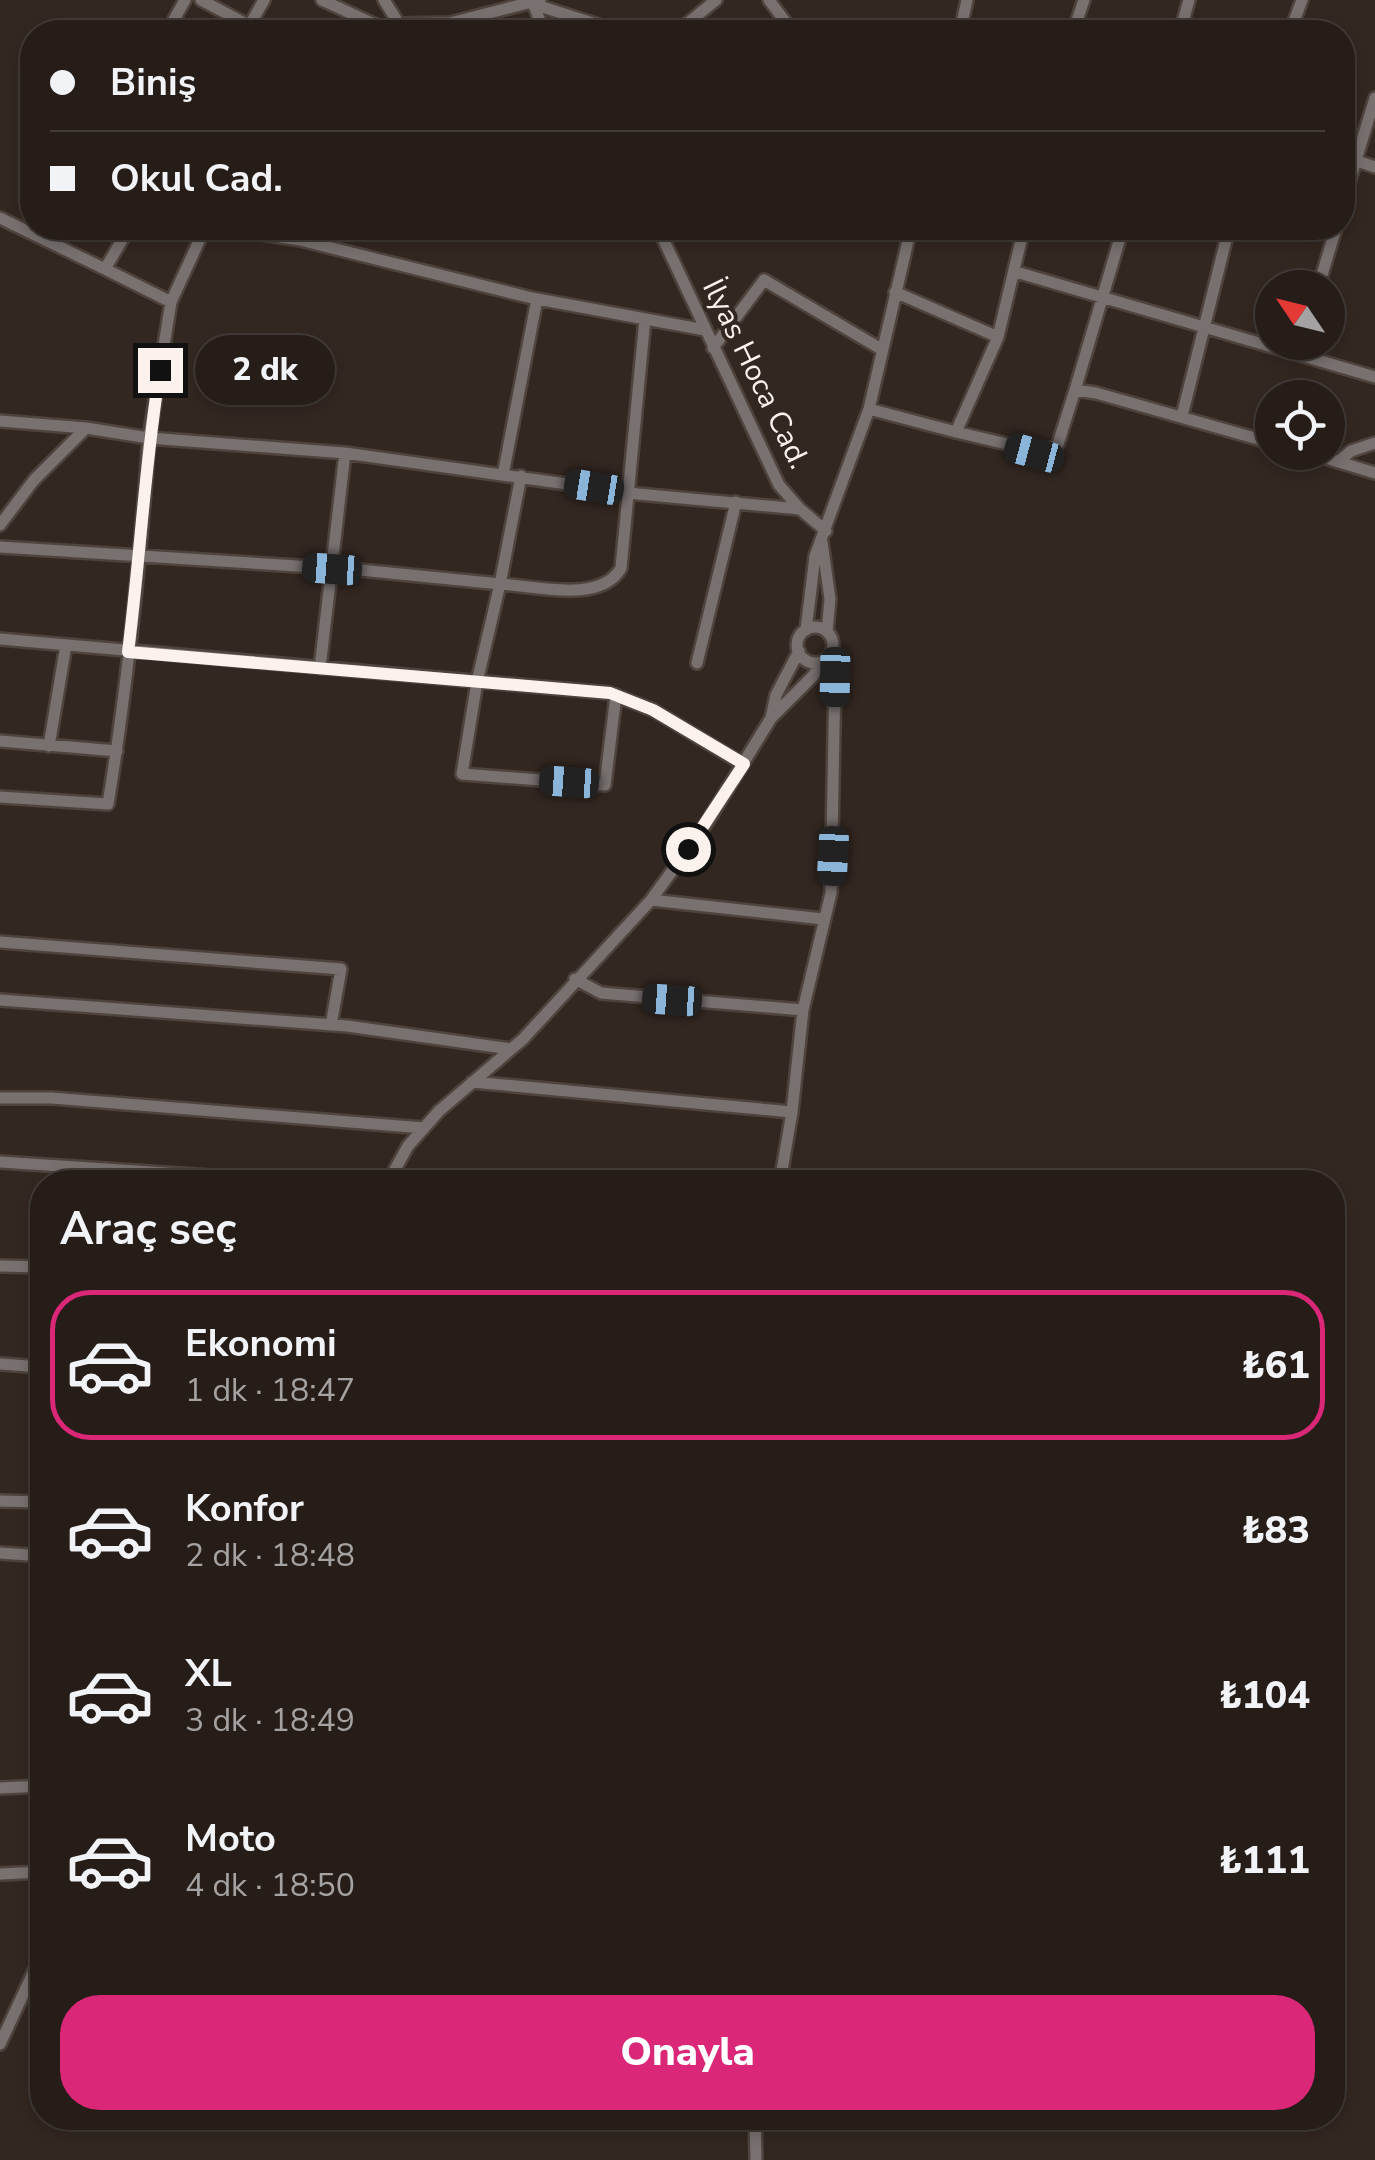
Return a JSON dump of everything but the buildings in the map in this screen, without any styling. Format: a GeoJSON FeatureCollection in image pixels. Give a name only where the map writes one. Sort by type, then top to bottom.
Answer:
{"type":"FeatureCollection","features":[{"type":"Feature","properties":{"kind":"street"},"geometry":{"type":"LineString","coordinates":[[201,0],[233,20]]}},
{"type":"Feature","properties":{"kind":"street"},"geometry":{"type":"LineString","coordinates":[[322,0],[368,20]]}},
{"type":"Feature","properties":{"kind":"street"},"geometry":{"type":"LineString","coordinates":[[692,20],[716,0]]}},
{"type":"Feature","properties":{"kind":"street"},"geometry":{"type":"LineString","coordinates":[[462,20],[535,1],[588,20]]}},
{"type":"Feature","properties":{"kind":"street"},"geometry":{"type":"LineString","coordinates":[[1355,163],[1375,98]]}},
{"type":"Feature","properties":{"kind":"street"},"geometry":{"type":"LineString","coordinates":[[1356,160],[1375,166]]}},
{"type":"Feature","properties":{"kind":"street"},"geometry":{"type":"LineString","coordinates":[[45,240],[171,302]]}},
{"type":"Feature","properties":{"kind":"street"},"geometry":{"type":"LineString","coordinates":[[104,269],[122,240]]}},
{"type":"Feature","properties":{"kind":"street"},"geometry":{"type":"LineString","coordinates":[[0,796],[108,804],[140,557],[148,438],[171,302],[199,240]]}},
{"type":"Feature","properties":{"kind":"street"},"geometry":{"type":"LineString","coordinates":[[300,240],[537,298],[705,330]]}},
{"type":"Feature","properties":{"kind":"street","name":"İlyas Hoca Cad."},"geometry":{"type":"LineString","coordinates":[[664,240],[779,484],[824,537]]}},
{"type":"Feature","properties":{"kind":"street"},"geometry":{"type":"LineString","coordinates":[[824,660],[807,661],[798,642],[806,630],[816,556],[868,409],[908,240]]}},
{"type":"Feature","properties":{"kind":"street"},"geometry":{"type":"LineString","coordinates":[[956,432],[998,338],[1022,240]]}},
{"type":"Feature","properties":{"kind":"street"},"geometry":{"type":"LineString","coordinates":[[868,409],[1045,453],[1058,444],[1119,240]]}},
{"type":"Feature","properties":{"kind":"street"},"geometry":{"type":"LineString","coordinates":[[1182,416],[1226,240]]}},
{"type":"Feature","properties":{"kind":"street"},"geometry":{"type":"LineString","coordinates":[[1323,270],[1332,240]]}},
{"type":"Feature","properties":{"kind":"street"},"geometry":{"type":"LineString","coordinates":[[1016,272],[1255,344]]}},
{"type":"Feature","properties":{"kind":"street"},"geometry":{"type":"LineString","coordinates":[[714,348],[764,280],[881,349]]}},
{"type":"Feature","properties":{"kind":"street"},"geometry":{"type":"LineString","coordinates":[[895,292],[998,338]]}},
{"type":"Feature","properties":{"kind":"street"},"geometry":{"type":"LineString","coordinates":[[503,475],[537,298]]}},
{"type":"Feature","properties":{"kind":"street"},"geometry":{"type":"LineString","coordinates":[[0,547],[586,590],[603,587],[612,582],[622,560],[644,319]]}},
{"type":"Feature","properties":{"kind":"street"},"geometry":{"type":"LineString","coordinates":[[1313,360],[1375,377]]}},
{"type":"Feature","properties":{"kind":"street"},"geometry":{"type":"LineString","coordinates":[[1075,390],[1255,438]]}},
{"type":"Feature","properties":{"kind":"street"},"geometry":{"type":"LineString","coordinates":[[0,421],[148,438],[345,453],[630,492],[800,509]]}},
{"type":"Feature","properties":{"kind":"street"},"geometry":{"type":"LineString","coordinates":[[0,525],[34,480],[86,428]]}},
{"type":"Feature","properties":{"kind":"street"},"geometry":{"type":"LineString","coordinates":[[1345,456],[1375,443]]}},
{"type":"Feature","properties":{"kind":"street"},"geometry":{"type":"LineString","coordinates":[[320,668],[345,453]]}},
{"type":"Feature","properties":{"kind":"street"},"geometry":{"type":"LineString","coordinates":[[1345,464],[1375,473]]}},
{"type":"Feature","properties":{"kind":"street"},"geometry":{"type":"LineString","coordinates":[[522,476],[476,682],[462,774],[605,785],[616,695]]}},
{"type":"Feature","properties":{"kind":"street"},"geometry":{"type":"LineString","coordinates":[[696,662],[736,502]]}},
{"type":"Feature","properties":{"kind":"street"},"geometry":{"type":"LineString","coordinates":[[395,1170],[424,1128],[510,1050],[651,900],[706,824],[771,718],[824,660],[833,645],[828,632],[830,599],[824,537]]}},
{"type":"Feature","properties":{"kind":"street"},"geometry":{"type":"LineString","coordinates":[[806,630],[828,632]]}},
{"type":"Feature","properties":{"kind":"street"},"geometry":{"type":"LineString","coordinates":[[0,639],[616,695],[653,710],[744,764]]}},
{"type":"Feature","properties":{"kind":"street"},"geometry":{"type":"LineString","coordinates":[[49,746],[66,646]]}},
{"type":"Feature","properties":{"kind":"street"},"geometry":{"type":"LineString","coordinates":[[771,718],[776,695],[799,651]]}},
{"type":"Feature","properties":{"kind":"street"},"geometry":{"type":"LineString","coordinates":[[782,1170],[803,1010],[832,893],[835,677],[824,660]]}},
{"type":"Feature","properties":{"kind":"street"},"geometry":{"type":"LineString","coordinates":[[0,742],[117,751]]}},
{"type":"Feature","properties":{"kind":"street"},"geometry":{"type":"LineString","coordinates":[[651,900],[823,919]]}},
{"type":"Feature","properties":{"kind":"street"},"geometry":{"type":"LineString","coordinates":[[0,942],[342,969],[331,1025]]}},
{"type":"Feature","properties":{"kind":"street"},"geometry":{"type":"LineString","coordinates":[[575,979],[601,993],[803,1010]]}},
{"type":"Feature","properties":{"kind":"street"},"geometry":{"type":"LineString","coordinates":[[0,1000],[331,1025],[510,1050]]}},
{"type":"Feature","properties":{"kind":"street"},"geometry":{"type":"LineString","coordinates":[[472,1082],[792,1112]]}},
{"type":"Feature","properties":{"kind":"street"},"geometry":{"type":"LineString","coordinates":[[0,1098],[52,1098],[424,1128]]}},
{"type":"Feature","properties":{"kind":"street"},"geometry":{"type":"LineString","coordinates":[[0,1162],[120,1170]]}},
{"type":"Feature","properties":{"kind":"street"},"geometry":{"type":"LineString","coordinates":[[0,1266],[30,1267]]}},
{"type":"Feature","properties":{"kind":"street"},"geometry":{"type":"LineString","coordinates":[[0,1364],[30,1366]]}},
{"type":"Feature","properties":{"kind":"street"},"geometry":{"type":"LineString","coordinates":[[0,1502],[30,1502]]}},
{"type":"Feature","properties":{"kind":"street"},"geometry":{"type":"LineString","coordinates":[[0,1553],[30,1555]]}},
{"type":"Feature","properties":{"kind":"street"},"geometry":{"type":"LineString","coordinates":[[0,1788],[30,1787]]}},
{"type":"Feature","properties":{"kind":"street"},"geometry":{"type":"LineString","coordinates":[[0,1874],[30,1873]]}},
{"type":"Feature","properties":{"kind":"street"},"geometry":{"type":"LineString","coordinates":[[0,2044],[30,1980]]}},
{"type":"Feature","properties":{"kind":"street"},"geometry":{"type":"LineString","coordinates":[[755,2130],[756,2160]]}},
{"type":"Feature","properties":{"kind":"route"},"geometry":{"type":"LineString","coordinates":[[160,370],[148,438],[140,557],[128,652],[610,693],[631,699],[744,764],[688,849]]}}]}
